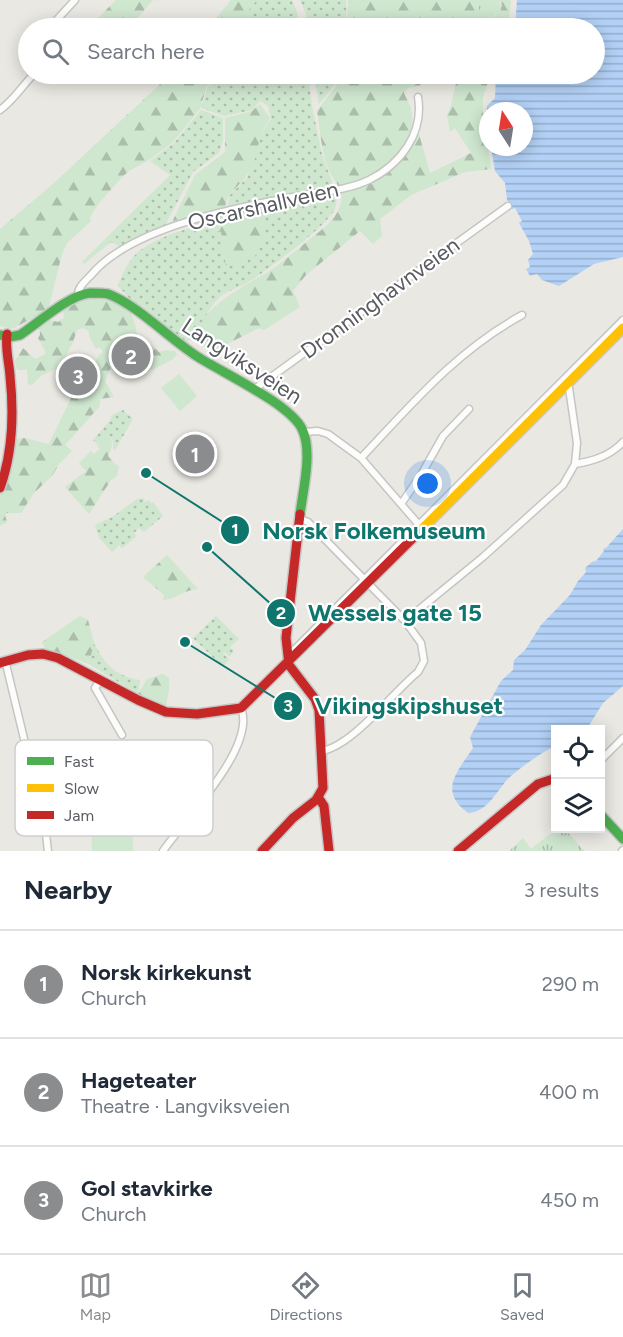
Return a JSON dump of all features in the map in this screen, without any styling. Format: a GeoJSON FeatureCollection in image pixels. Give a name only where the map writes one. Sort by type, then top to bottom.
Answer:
{"type":"FeatureCollection","features":[{"type":"Feature","properties":{"kind":"street"},"geometry":{"type":"LineString","coordinates":[[58,18],[75,0]]}},
{"type":"Feature","properties":{"kind":"street"},"geometry":{"type":"LineString","coordinates":[[0,110],[12,101],[23,84]]}},
{"type":"Feature","properties":{"kind":"street","name":"Oscarshallveien"},"geometry":{"type":"LineString","coordinates":[[78,295],[79,288],[98,267],[112,255],[144,237],[240,208],[333,190],[369,180],[393,164],[409,146],[419,121],[418,97]]}},
{"type":"Feature","properties":{"kind":"street","name":"Dronninghavnveien"},"geometry":{"type":"LineString","coordinates":[[253,390],[508,206]]}},
{"type":"Feature","properties":{"kind":"street","name":"Langviksveien"},"geometry":{"type":"LineString","coordinates":[[78,295],[96,293],[113,296],[188,351],[290,413],[298,421],[304,432],[307,452],[286,638],[287,660]]}},
{"type":"Feature","properties":{"kind":"street"},"geometry":{"type":"LineString","coordinates":[[0,488],[6,472],[11,430],[12,399],[8,353],[11,343],[5,334],[29,327],[78,295]]}},
{"type":"Feature","properties":{"kind":"street"},"geometry":{"type":"LineString","coordinates":[[361,458],[434,380],[478,344],[522,315]]}},
{"type":"Feature","properties":{"kind":"street"},"geometry":{"type":"LineString","coordinates":[[23,740],[3,662],[28,655],[43,654],[76,666],[154,708],[166,712],[197,714],[240,708],[595,352],[623,320]]}},
{"type":"Feature","properties":{"kind":"street"},"geometry":{"type":"LineString","coordinates":[[595,352],[623,328]]}},
{"type":"Feature","properties":{"kind":"street"},"geometry":{"type":"LineString","coordinates":[[405,621],[557,492],[575,464],[577,443],[572,405],[565,382]]}},
{"type":"Feature","properties":{"kind":"street"},"geometry":{"type":"LineString","coordinates":[[401,504],[421,476],[444,436],[470,409]]}},
{"type":"Feature","properties":{"kind":"street"},"geometry":{"type":"LineString","coordinates":[[304,432],[318,431],[328,434],[361,458],[420,527]]}},
{"type":"Feature","properties":{"kind":"street"},"geometry":{"type":"LineString","coordinates":[[575,464],[606,455],[623,442]]}},
{"type":"Feature","properties":{"kind":"street"},"geometry":{"type":"LineString","coordinates":[[300,519],[308,522],[405,621],[421,642],[424,658],[422,667],[367,723],[344,741],[321,751]]}},
{"type":"Feature","properties":{"kind":"street"},"geometry":{"type":"LineString","coordinates":[[262,851],[293,818],[318,797],[323,788],[319,710],[315,699],[292,671],[287,660]]}},
{"type":"Feature","properties":{"kind":"street"},"geometry":{"type":"LineString","coordinates":[[100,680],[95,688],[122,735]]}},
{"type":"Feature","properties":{"kind":"street"},"geometry":{"type":"LineString","coordinates":[[213,787],[234,755],[242,726],[240,708]]}},
{"type":"Feature","properties":{"kind":"street"},"geometry":{"type":"LineString","coordinates":[[605,755],[623,738]]}},
{"type":"Feature","properties":{"kind":"street"},"geometry":{"type":"LineString","coordinates":[[458,851],[538,784],[551,779]]}},
{"type":"Feature","properties":{"kind":"street"},"geometry":{"type":"LineString","coordinates":[[318,797],[324,806],[329,851]]}},
{"type":"Feature","properties":{"kind":"street"},"geometry":{"type":"LineString","coordinates":[[605,819],[623,839]]}},
{"type":"Feature","properties":{"kind":"street"},"geometry":{"type":"LineString","coordinates":[[46,836],[48,851]]}},
{"type":"Feature","properties":{"kind":"street"},"geometry":{"type":"LineString","coordinates":[[163,851],[175,836]]}},
{"type":"Feature","properties":{"kind":"green space"},"geometry":{"type":"Polygon","coordinates":[[[116,0],[153,0],[138,18],[98,18],[116,0]]]}},
{"type":"Feature","properties":{"kind":"green space"},"geometry":{"type":"Polygon","coordinates":[[[231,0],[257,0],[249,10],[250,18],[216,18],[231,0]]]}},
{"type":"Feature","properties":{"kind":"green space"},"geometry":{"type":"Polygon","coordinates":[[[255,0],[292,0],[298,18],[248,18],[248,9],[255,0]]]}},
{"type":"Feature","properties":{"kind":"green space"},"geometry":{"type":"Polygon","coordinates":[[[300,0],[346,0],[347,18],[307,18],[300,0]]]}},
{"type":"Feature","properties":{"kind":"green space"},"geometry":{"type":"Polygon","coordinates":[[[348,0],[479,0],[477,18],[347,18],[348,0]]]}},
{"type":"Feature","properties":{"kind":"green space"},"geometry":{"type":"Polygon","coordinates":[[[479,0],[500,0],[501,10],[493,18],[477,18],[479,0]]]}},
{"type":"Feature","properties":{"kind":"green space"},"geometry":{"type":"Polygon","coordinates":[[[500,0],[511,0],[509,18],[493,18],[502,6],[500,0]]]}},
{"type":"Feature","properties":{"kind":"green space"},"geometry":{"type":"Polygon","coordinates":[[[160,84],[210,84],[206,88],[200,109],[173,142],[122,177],[99,203],[90,217],[91,221],[67,243],[62,254],[48,310],[12,329],[0,326],[0,229],[54,183],[160,84]]]}},
{"type":"Feature","properties":{"kind":"green space"},"geometry":{"type":"Polygon","coordinates":[[[211,84],[309,84],[322,154],[334,187],[226,211],[230,195],[247,178],[261,135],[271,119],[268,106],[260,101],[252,110],[224,116],[201,108],[211,84]]]}},
{"type":"Feature","properties":{"kind":"green space"},"geometry":{"type":"Polygon","coordinates":[[[316,84],[335,84],[319,104],[316,84]]]}},
{"type":"Feature","properties":{"kind":"green space"},"geometry":{"type":"Polygon","coordinates":[[[337,84],[421,84],[408,88],[404,93],[411,108],[413,129],[419,134],[430,173],[471,153],[455,128],[450,132],[447,115],[456,84],[488,84],[483,102],[479,102],[479,156],[489,156],[491,169],[465,172],[411,195],[380,219],[382,236],[373,244],[360,231],[306,275],[293,291],[300,307],[264,330],[259,328],[217,349],[212,355],[202,344],[199,336],[201,325],[207,315],[228,296],[283,261],[327,225],[338,211],[341,200],[340,189],[329,171],[317,111],[337,84]]]}},
{"type":"Feature","properties":{"kind":"green space"},"geometry":{"type":"Polygon","coordinates":[[[260,104],[270,118],[261,135],[255,160],[244,180],[228,197],[226,208],[227,215],[248,208],[263,224],[266,238],[255,256],[236,267],[226,265],[221,232],[206,224],[173,224],[172,222],[195,175],[225,152],[225,118],[252,111],[260,104]]]}},
{"type":"Feature","properties":{"kind":"green space"},"geometry":{"type":"Polygon","coordinates":[[[201,110],[223,118],[223,140],[219,153],[193,172],[164,227],[121,247],[111,242],[84,264],[82,262],[170,175],[150,161],[174,143],[201,110]]]}},
{"type":"Feature","properties":{"kind":"green space"},"geometry":{"type":"Polygon","coordinates":[[[336,191],[335,209],[320,227],[267,269],[219,298],[197,333],[187,342],[132,301],[118,286],[125,269],[136,254],[159,239],[192,228],[210,227],[221,232],[226,265],[263,224],[248,208],[336,191]]]}},
{"type":"Feature","properties":{"kind":"green space"},"geometry":{"type":"Polygon","coordinates":[[[86,299],[104,300],[122,306],[132,316],[138,338],[159,352],[175,351],[177,355],[152,370],[148,369],[141,357],[143,352],[135,341],[123,340],[105,381],[114,397],[100,399],[100,406],[65,445],[72,451],[59,464],[52,476],[34,493],[21,513],[7,513],[5,515],[7,522],[0,526],[0,493],[14,439],[24,438],[49,444],[72,396],[84,386],[98,356],[103,352],[100,347],[96,349],[89,336],[89,331],[83,328],[77,330],[60,367],[42,375],[32,385],[28,384],[27,370],[17,370],[15,361],[23,348],[35,359],[45,354],[38,338],[39,328],[50,320],[58,322],[64,318],[63,309],[86,299]]]}},
{"type":"Feature","properties":{"kind":"green space"},"geometry":{"type":"Polygon","coordinates":[[[179,374],[197,396],[180,411],[161,388],[179,374]]]}},
{"type":"Feature","properties":{"kind":"green space"},"geometry":{"type":"Polygon","coordinates":[[[123,410],[133,419],[115,450],[109,435],[102,437],[97,444],[93,440],[112,418],[110,416],[123,410]]]}},
{"type":"Feature","properties":{"kind":"green space"},"geometry":{"type":"Polygon","coordinates":[[[109,435],[112,446],[108,456],[119,466],[117,476],[111,480],[89,514],[65,487],[86,471],[79,463],[91,451],[94,454],[100,449],[97,445],[102,437],[109,435]]]}},
{"type":"Feature","properties":{"kind":"green space"},"geometry":{"type":"Polygon","coordinates":[[[143,498],[145,502],[149,500],[153,502],[163,516],[144,532],[139,528],[134,533],[137,536],[122,548],[119,545],[112,552],[99,538],[95,525],[112,517],[137,499],[143,498]]]}},
{"type":"Feature","properties":{"kind":"green space"},"geometry":{"type":"Polygon","coordinates":[[[167,555],[198,589],[163,600],[164,595],[143,577],[167,555]]]}},
{"type":"Feature","properties":{"kind":"green space"},"geometry":{"type":"Polygon","coordinates":[[[80,616],[88,620],[94,642],[89,664],[45,649],[42,642],[80,616]]]}},
{"type":"Feature","properties":{"kind":"green space"},"geometry":{"type":"Polygon","coordinates":[[[216,616],[239,639],[230,647],[234,651],[229,657],[225,652],[223,653],[229,660],[224,665],[221,665],[193,638],[216,616]]]}},
{"type":"Feature","properties":{"kind":"green space"},"geometry":{"type":"Polygon","coordinates":[[[94,642],[111,668],[140,680],[138,694],[89,664],[94,642]]]}},
{"type":"Feature","properties":{"kind":"green space"},"geometry":{"type":"Polygon","coordinates":[[[163,674],[169,678],[166,706],[138,694],[147,679],[163,674]]]}},
{"type":"Feature","properties":{"kind":"green space"},"geometry":{"type":"Polygon","coordinates":[[[551,833],[568,833],[584,851],[509,851],[523,838],[531,849],[551,833]]]}},
{"type":"Feature","properties":{"kind":"green space"},"geometry":{"type":"Polygon","coordinates":[[[92,836],[133,836],[133,851],[92,851],[92,836]]]}},
{"type":"Feature","properties":{"kind":"water"},"geometry":{"type":"Polygon","coordinates":[[[517,0],[623,0],[623,257],[594,264],[559,286],[542,280],[537,274],[530,276],[526,269],[530,267],[528,260],[533,254],[519,223],[522,221],[515,208],[512,209],[507,200],[505,183],[495,171],[492,156],[533,156],[533,102],[491,102],[495,98],[496,84],[605,84],[605,18],[516,18],[517,0]]]}},
{"type":"Feature","properties":{"kind":"water"},"geometry":{"type":"Polygon","coordinates":[[[623,529],[623,686],[603,703],[589,725],[551,725],[551,748],[512,775],[488,804],[476,812],[468,813],[459,805],[452,789],[456,773],[473,748],[470,737],[501,681],[513,670],[514,660],[525,650],[541,625],[570,595],[586,572],[585,568],[596,561],[623,529]]]}},
{"type":"Feature","properties":{"kind":"traffic: fast"},"geometry":{"type":"LineString","coordinates":[[0,335],[10,337],[20,335],[63,304],[82,295],[104,293],[119,299],[198,357],[270,399],[295,419],[302,429],[307,448],[300,514]]}},
{"type":"Feature","properties":{"kind":"traffic: fast"},"geometry":{"type":"LineString","coordinates":[[605,819],[623,839]]}},
{"type":"Feature","properties":{"kind":"traffic: slow"},"geometry":{"type":"LineString","coordinates":[[418,533],[623,328]]}},
{"type":"Feature","properties":{"kind":"traffic: jam"},"geometry":{"type":"LineString","coordinates":[[0,488],[8,461],[12,419],[7,334]]}},
{"type":"Feature","properties":{"kind":"traffic: jam"},"geometry":{"type":"LineString","coordinates":[[262,851],[293,818],[316,800],[323,788],[319,710],[315,699],[289,665],[286,638],[300,514]]}},
{"type":"Feature","properties":{"kind":"traffic: jam"},"geometry":{"type":"LineString","coordinates":[[0,663],[28,655],[43,654],[58,658],[166,712],[197,714],[241,708],[418,533]]}},
{"type":"Feature","properties":{"kind":"traffic: jam"},"geometry":{"type":"LineString","coordinates":[[458,851],[538,784],[553,779]]}},
{"type":"Feature","properties":{"kind":"traffic: jam"},"geometry":{"type":"LineString","coordinates":[[318,797],[324,806],[329,851]]}},
{"type":"Feature","properties":{"kind":"place","name":"Hageteater"},"geometry":{"type":"Point","coordinates":[131,356]}},
{"type":"Feature","properties":{"kind":"place","name":"Gol stavkirke"},"geometry":{"type":"Point","coordinates":[78,376]}},
{"type":"Feature","properties":{"kind":"place","name":"Norsk kirkekunst"},"geometry":{"type":"Point","coordinates":[195,454]}},
{"type":"Feature","properties":{"kind":"place","name":"Norsk Folkemuseum"},"geometry":{"type":"Point","coordinates":[146,473]}},
{"type":"Feature","properties":{"kind":"place","name":"Wessels gate 15"},"geometry":{"type":"Point","coordinates":[207,547]}},
{"type":"Feature","properties":{"kind":"place","name":"Vikingskipshuset"},"geometry":{"type":"Point","coordinates":[185,642]}}]}
